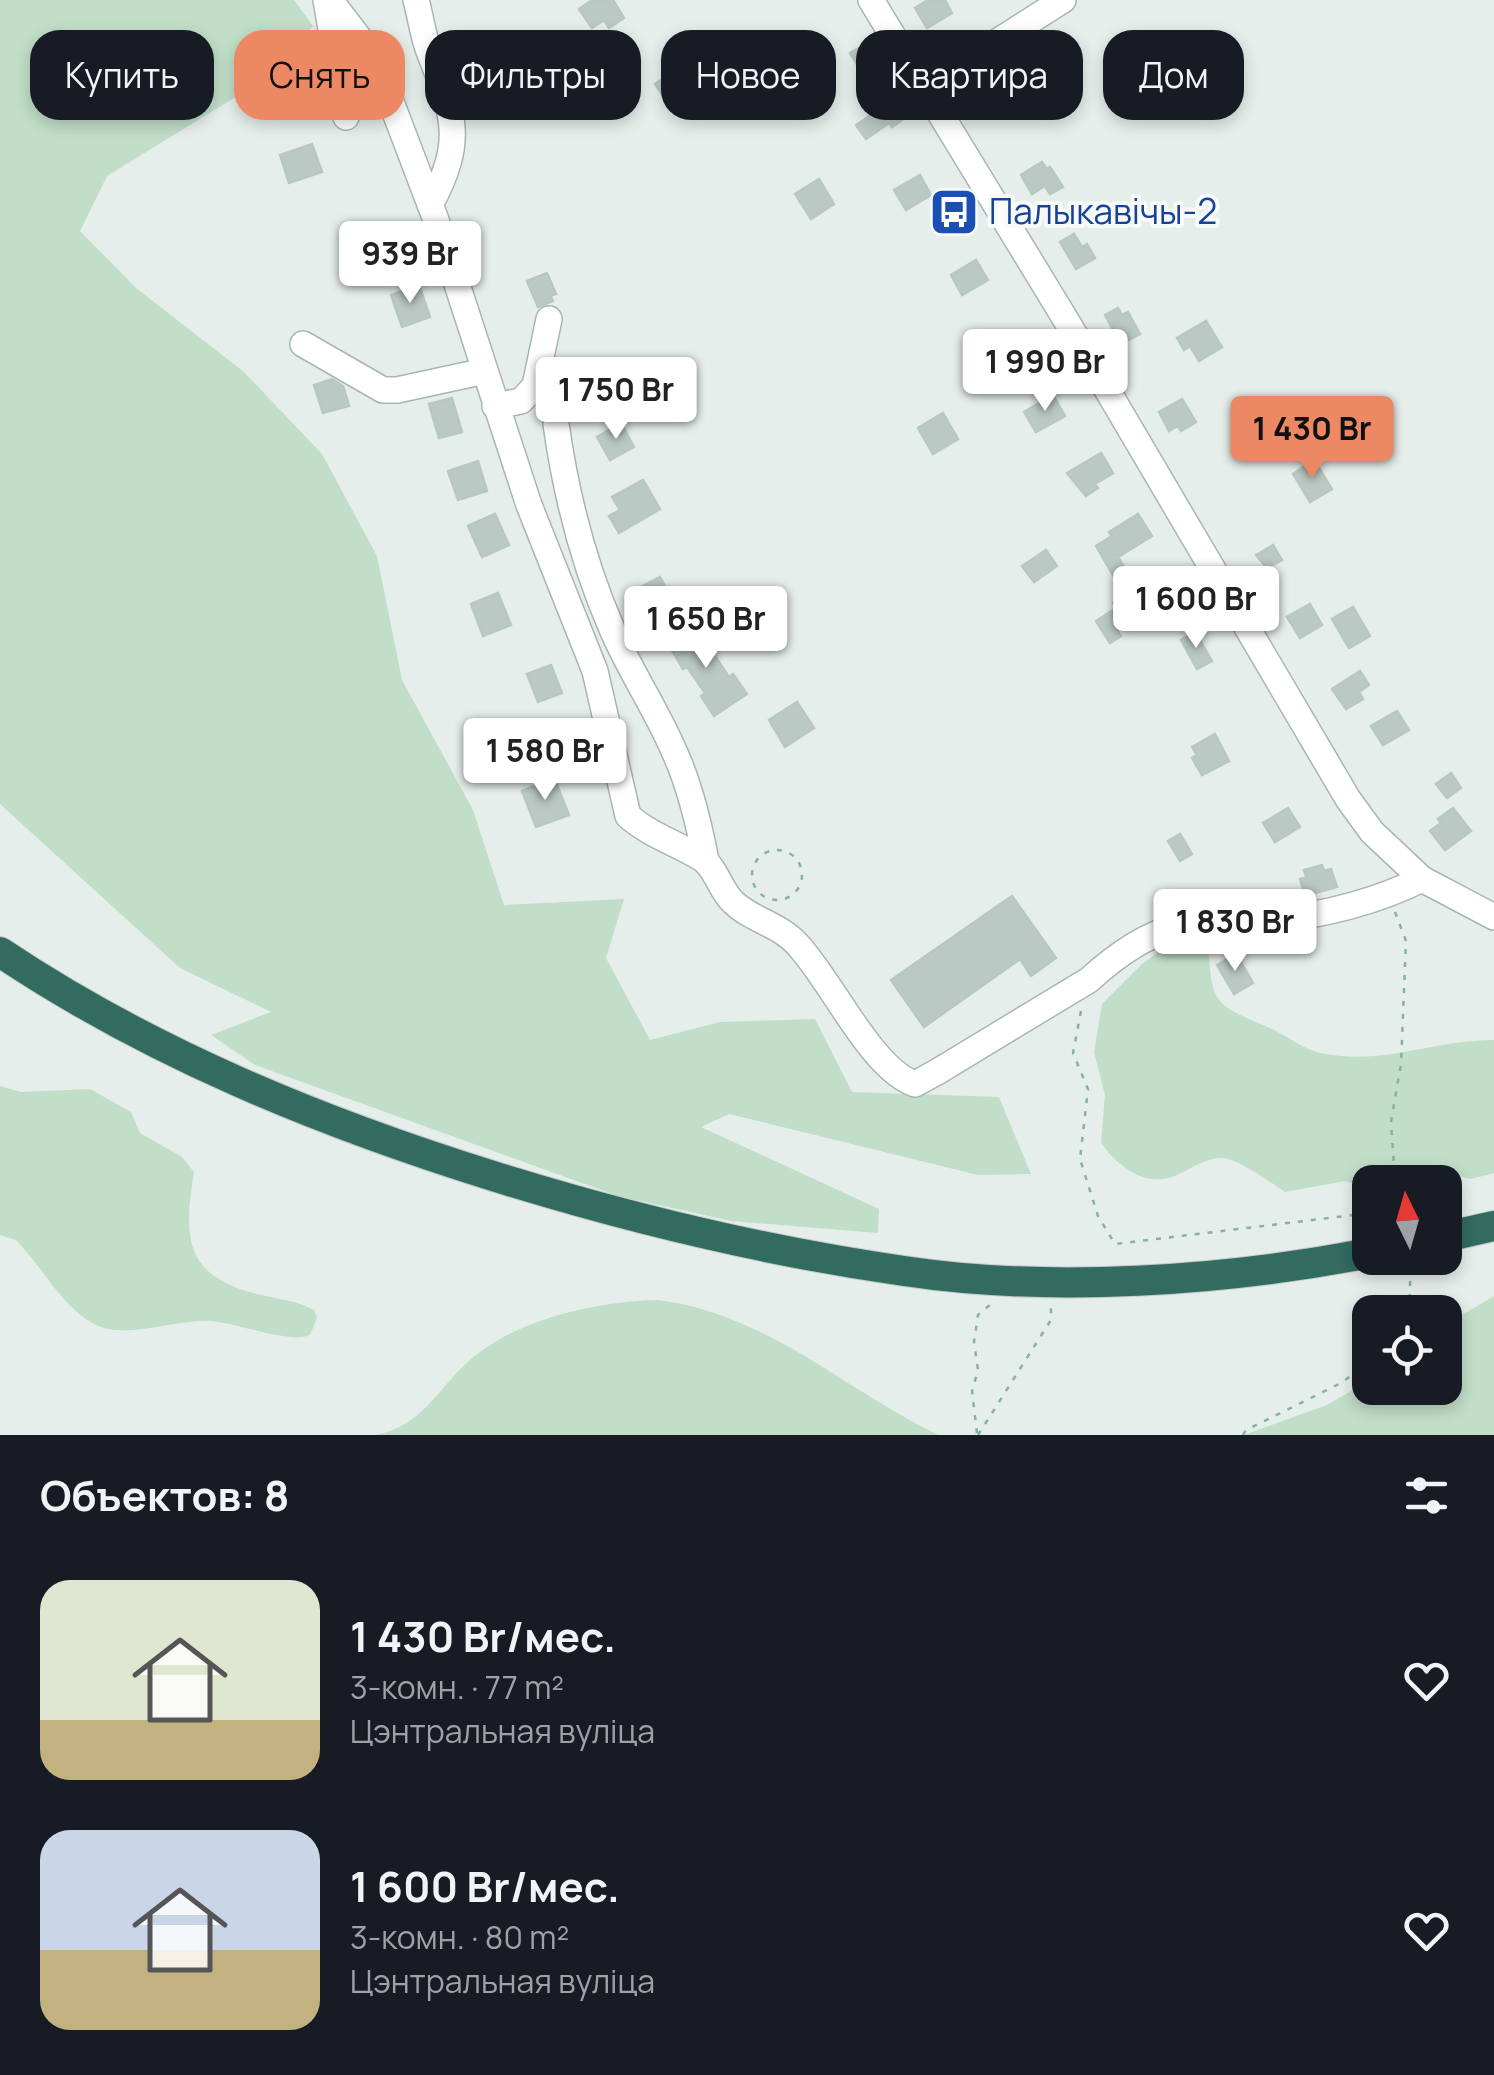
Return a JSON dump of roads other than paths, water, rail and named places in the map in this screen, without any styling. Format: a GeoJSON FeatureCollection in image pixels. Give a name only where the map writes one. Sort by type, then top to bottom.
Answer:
{"type":"FeatureCollection","features":[{"type":"Feature","properties":{"kind":"highway"},"geometry":{"type":"LineString","coordinates":[[0,952],[139,1036],[296,1108],[440,1160],[704,1236],[907,1272],[1051,1281],[1225,1274],[1352,1257]]}},
{"type":"Feature","properties":{"kind":"highway"},"geometry":{"type":"LineString","coordinates":[[1462,1233],[1494,1226]]}},
{"type":"Feature","properties":{"kind":"street"},"geometry":{"type":"LineString","coordinates":[[328,0],[333,30]]}},
{"type":"Feature","properties":{"kind":"street"},"geometry":{"type":"LineString","coordinates":[[328,0],[366,47],[385,86],[430,206],[529,505],[595,670],[628,816],[657,837],[706,861]]}},
{"type":"Feature","properties":{"kind":"street"},"geometry":{"type":"LineString","coordinates":[[416,0],[428,51],[450,106],[452,127],[450,152],[430,206]]}},
{"type":"Feature","properties":{"kind":"street"},"geometry":{"type":"LineString","coordinates":[[872,0],[889,30]]}},
{"type":"Feature","properties":{"kind":"street"},"geometry":{"type":"LineString","coordinates":[[1016,30],[1063,0]]}},
{"type":"Feature","properties":{"kind":"street"},"geometry":{"type":"LineString","coordinates":[[943,120],[1337,781],[1372,832],[1422,879],[1494,917]]}},
{"type":"Feature","properties":{"kind":"street"},"geometry":{"type":"LineString","coordinates":[[495,406],[521,401],[535,386],[549,319]]}},
{"type":"Feature","properties":{"kind":"street"},"geometry":{"type":"LineString","coordinates":[[304,344],[383,390],[484,370]]}},
{"type":"Feature","properties":{"kind":"street"},"geometry":{"type":"LineString","coordinates":[[556,424],[564,486],[589,572],[612,631],[676,753],[700,827],[706,861],[733,902],[780,928],[796,942],[830,984],[885,1066],[899,1078],[916,1084],[1088,980],[1144,940],[1172,928],[1306,916],[1389,896],[1422,879]]}},
{"type":"Feature","properties":{"kind":"place","name":"Палыкавічы-2"},"geometry":{"type":"Point","coordinates":[954,212]}}]}
